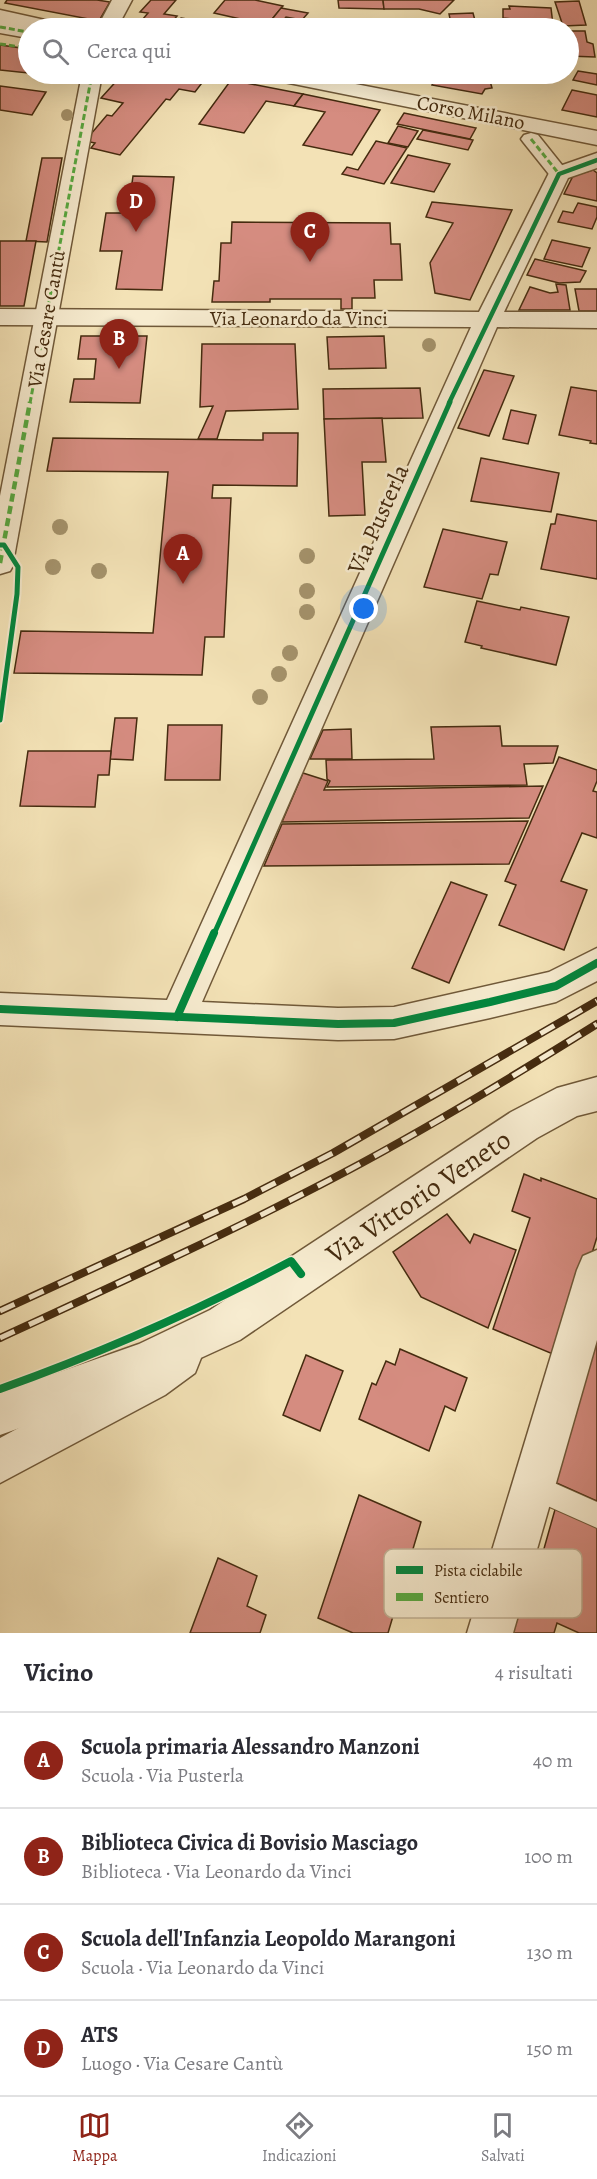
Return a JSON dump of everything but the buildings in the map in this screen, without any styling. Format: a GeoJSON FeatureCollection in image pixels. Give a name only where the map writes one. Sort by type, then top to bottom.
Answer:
{"type":"FeatureCollection","features":[{"type":"Feature","properties":{"kind":"street"},"geometry":{"type":"LineString","coordinates":[[112,18],[122,0]]}},
{"type":"Feature","properties":{"kind":"street"},"geometry":{"type":"LineString","coordinates":[[0,16],[18,20]]}},
{"type":"Feature","properties":{"kind":"street"},"geometry":{"type":"LineString","coordinates":[[0,27],[18,30]]}},
{"type":"Feature","properties":{"kind":"street"},"geometry":{"type":"LineString","coordinates":[[0,44],[18,47]]}},
{"type":"Feature","properties":{"kind":"street","name":"Via Cesare Cantù"},"geometry":{"type":"LineString","coordinates":[[0,564],[90,84]]}},
{"type":"Feature","properties":{"kind":"street","name":"Corso Milano"},"geometry":{"type":"LineString","coordinates":[[324,84],[597,138]]}},
{"type":"Feature","properties":{"kind":"street"},"geometry":{"type":"LineString","coordinates":[[531,139],[559,174],[597,160]]}},
{"type":"Feature","properties":{"kind":"street","name":"Via Pusterla"},"geometry":{"type":"LineString","coordinates":[[177,1017],[487,319],[559,174]]}},
{"type":"Feature","properties":{"kind":"street","name":"Via Leonardo da Vinci"},"geometry":{"type":"LineString","coordinates":[[0,317],[597,320]]}},
{"type":"Feature","properties":{"kind":"street"},"geometry":{"type":"LineString","coordinates":[[0,1009],[338,1024],[394,1023],[555,986],[597,963]]}},
{"type":"Feature","properties":{"kind":"street","name":"Via Vittorio Veneto"},"geometry":{"type":"LineString","coordinates":[[0,1461],[150,1380],[225,1325],[524,1125],[570,1100],[597,1094]]}},
{"type":"Feature","properties":{"kind":"street"},"geometry":{"type":"LineString","coordinates":[[515,1549],[597,1270]]}},
{"type":"Feature","properties":{"kind":"street"},"geometry":{"type":"LineString","coordinates":[[0,1414],[146,1362],[225,1325]]}},
{"type":"Feature","properties":{"kind":"street"},"geometry":{"type":"LineString","coordinates":[[490,1633],[495,1618]]}},
{"type":"Feature","properties":{"kind":"lane"},"geometry":{"type":"LineString","coordinates":[[534,1487],[597,1515]]}},
{"type":"Feature","properties":{"kind":"railway"},"geometry":{"type":"LineString","coordinates":[[0,1311],[244,1199],[333,1153],[597,1001]]}},
{"type":"Feature","properties":{"kind":"railway"},"geometry":{"type":"LineString","coordinates":[[0,1338],[216,1237],[343,1173],[472,1101],[597,1024]]}},
{"type":"Feature","properties":{"kind":"marked path"},"geometry":{"type":"LineString","coordinates":[[0,27],[18,30]]}},
{"type":"Feature","properties":{"kind":"marked path"},"geometry":{"type":"LineString","coordinates":[[0,44],[18,47]]}},
{"type":"Feature","properties":{"kind":"marked path"},"geometry":{"type":"LineString","coordinates":[[0,563],[90,84]]}},
{"type":"Feature","properties":{"kind":"marked path"},"geometry":{"type":"LineString","coordinates":[[531,139],[559,174]]}},
{"type":"Feature","properties":{"kind":"cycle path"},"geometry":{"type":"LineString","coordinates":[[177,1017],[471,354],[559,174],[597,160]]}},
{"type":"Feature","properties":{"kind":"cycle path"},"geometry":{"type":"LineString","coordinates":[[0,545],[4,545],[18,567],[17,594],[0,720]]}},
{"type":"Feature","properties":{"kind":"cycle path"},"geometry":{"type":"LineString","coordinates":[[0,1009],[338,1024],[394,1023],[556,986],[597,963]]}},
{"type":"Feature","properties":{"kind":"cycle path"},"geometry":{"type":"LineString","coordinates":[[0,1389],[91,1356],[229,1294],[291,1261],[301,1274]]}},
{"type":"Feature","properties":{"kind":"place","name":"ATS"},"geometry":{"type":"Point","coordinates":[136,232]}},
{"type":"Feature","properties":{"kind":"place","name":"Scuola dell'Infanzia Leopoldo Marangoni"},"geometry":{"type":"Point","coordinates":[310,262]}},
{"type":"Feature","properties":{"kind":"place","name":"Biblioteca Civica di Bovisio Masciago"},"geometry":{"type":"Point","coordinates":[119,369]}},
{"type":"Feature","properties":{"kind":"place","name":"Scuola primaria Alessandro Manzoni"},"geometry":{"type":"Point","coordinates":[183,584]}}]}
